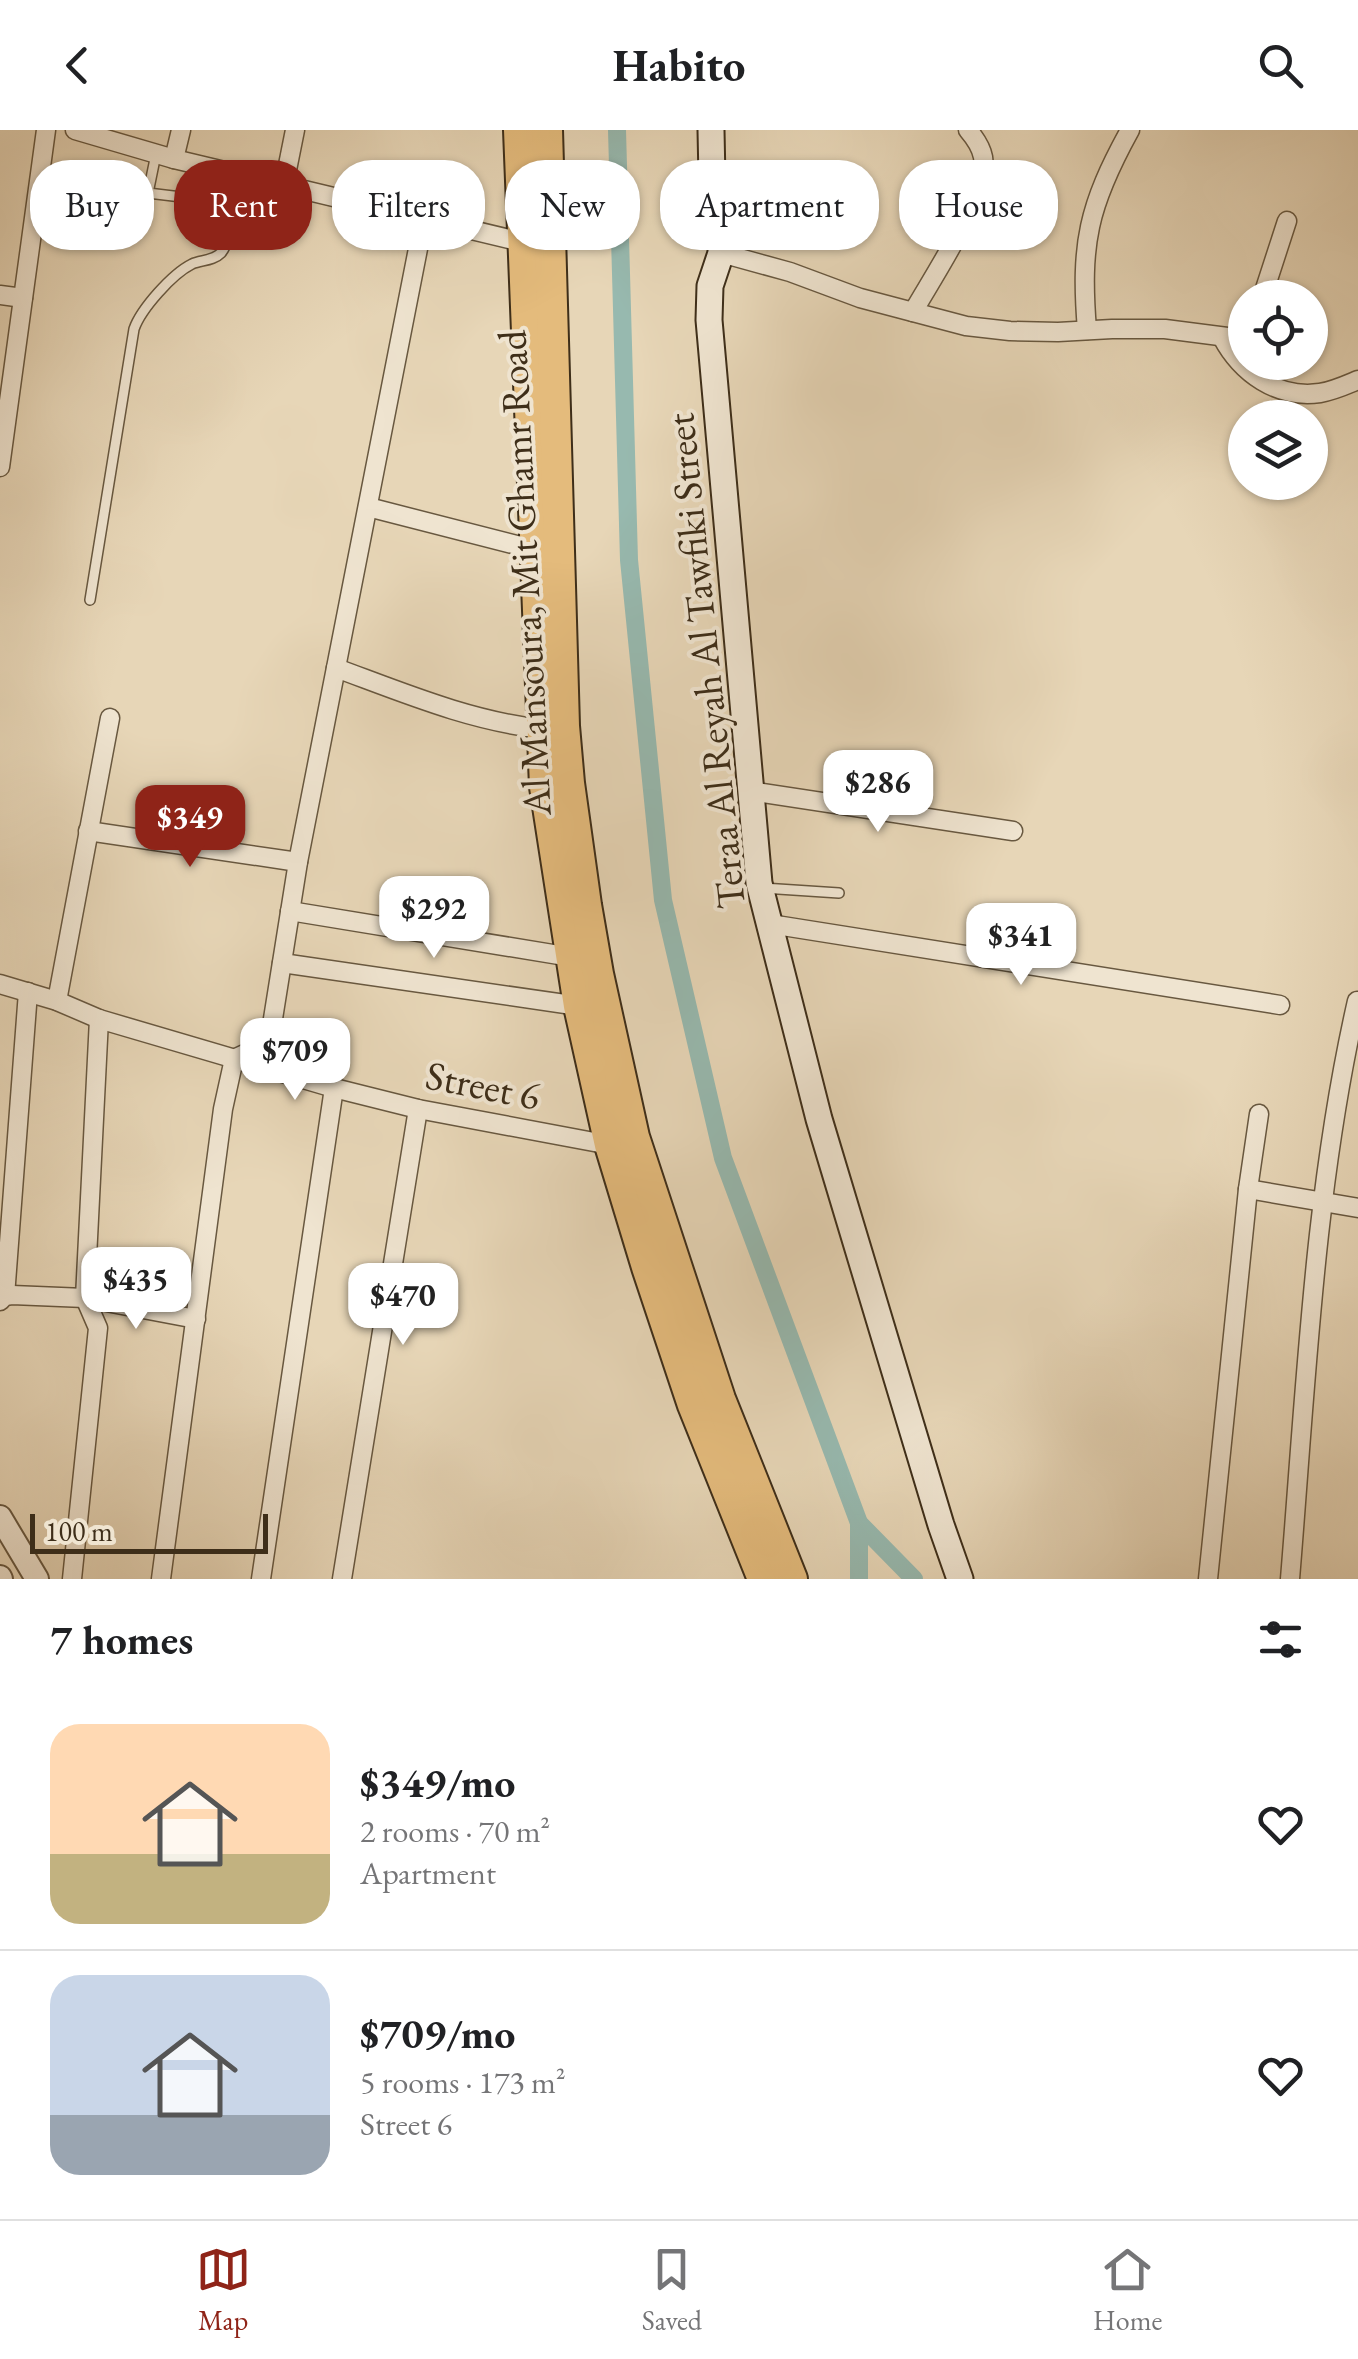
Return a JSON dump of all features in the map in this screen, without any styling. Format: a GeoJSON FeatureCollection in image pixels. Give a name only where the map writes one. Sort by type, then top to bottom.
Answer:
{"type":"FeatureCollection","features":[{"type":"Feature","properties":{"kind":"highway","name":"Al Mansoura, Mit Ghamr Road"},"geometry":{"type":"LineString","coordinates":[[519,130],[520,160]]}},
{"type":"Feature","properties":{"kind":"highway","name":"Al Mansoura, Mit Ghamr Road"},"geometry":{"type":"LineString","coordinates":[[546,130],[560,629],[569,783],[622,1141],[648,1267],[693,1405],[763,1579]]}},
{"type":"Feature","properties":{"kind":"highway","name":"Al Mansoura, Mit Ghamr Road"},"geometry":{"type":"LineString","coordinates":[[522,250],[545,787],[579,1006],[622,1141],[792,1579]]}},
{"type":"Feature","properties":{"kind":"main road","name":"Teraa Al Reyah Al Tawfiki Street"},"geometry":{"type":"LineString","coordinates":[[711,130],[721,253],[710,286],[709,320],[760,888],[819,1119],[960,1579]]}},
{"type":"Feature","properties":{"kind":"street"},"geometry":{"type":"LineString","coordinates":[[0,467],[46,130]]}},
{"type":"Feature","properties":{"kind":"street"},"geometry":{"type":"LineString","coordinates":[[75,130],[181,160]]}},
{"type":"Feature","properties":{"kind":"street"},"geometry":{"type":"LineString","coordinates":[[165,156],[181,130]]}},
{"type":"Feature","properties":{"kind":"street"},"geometry":{"type":"LineString","coordinates":[[289,160],[295,130]]}},
{"type":"Feature","properties":{"kind":"street"},"geometry":{"type":"LineString","coordinates":[[913,312],[968,215],[982,174],[983,155],[968,130]]}},
{"type":"Feature","properties":{"kind":"street"},"geometry":{"type":"LineString","coordinates":[[1087,330],[1085,248],[1101,186],[1130,130]]}},
{"type":"Feature","properties":{"kind":"street"},"geometry":{"type":"LineString","coordinates":[[1268,280],[1287,221]]}},
{"type":"Feature","properties":{"kind":"street"},"geometry":{"type":"LineString","coordinates":[[161,1579],[223,1109],[234,1059],[266,1044],[272,1025],[298,862],[418,250]]}},
{"type":"Feature","properties":{"kind":"street"},"geometry":{"type":"LineString","coordinates":[[721,253],[790,272],[860,298],[966,326],[1058,332],[1165,330],[1228,337]]}},
{"type":"Feature","properties":{"kind":"street"},"geometry":{"type":"LineString","coordinates":[[0,295],[23,298]]}},
{"type":"Feature","properties":{"kind":"street"},"geometry":{"type":"LineString","coordinates":[[1222,337],[1244,369],[1275,388],[1319,393],[1358,380]]}},
{"type":"Feature","properties":{"kind":"street"},"geometry":{"type":"LineString","coordinates":[[368,507],[536,550]]}},
{"type":"Feature","properties":{"kind":"street"},"geometry":{"type":"LineString","coordinates":[[336,668],[462,714],[542,729]]}},
{"type":"Feature","properties":{"kind":"street"},"geometry":{"type":"LineString","coordinates":[[58,1002],[110,718]]}},
{"type":"Feature","properties":{"kind":"street"},"geometry":{"type":"LineString","coordinates":[[750,791],[1013,831]]}},
{"type":"Feature","properties":{"kind":"street"},"geometry":{"type":"LineString","coordinates":[[88,831],[298,862]]}},
{"type":"Feature","properties":{"kind":"street"},"geometry":{"type":"LineString","coordinates":[[290,911],[570,957]]}},
{"type":"Feature","properties":{"kind":"street"},"geometry":{"type":"LineString","coordinates":[[770,924],[1280,1005]]}},
{"type":"Feature","properties":{"kind":"street"},"geometry":{"type":"LineString","coordinates":[[282,963],[579,1006]]}},
{"type":"Feature","properties":{"kind":"street","name":"Street 6"},"geometry":{"type":"LineString","coordinates":[[0,984],[99,1019],[334,1088],[418,1109],[622,1141]]}},
{"type":"Feature","properties":{"kind":"street"},"geometry":{"type":"LineString","coordinates":[[2,1299],[28,992]]}},
{"type":"Feature","properties":{"kind":"street"},"geometry":{"type":"LineString","coordinates":[[1358,997],[1358,1023]]}},
{"type":"Feature","properties":{"kind":"street"},"geometry":{"type":"LineString","coordinates":[[1290,1579],[1323,1202],[1358,997]]}},
{"type":"Feature","properties":{"kind":"street"},"geometry":{"type":"LineString","coordinates":[[72,1579],[98,1328],[85,1298],[99,1019]]}},
{"type":"Feature","properties":{"kind":"street"},"geometry":{"type":"LineString","coordinates":[[260,1579],[334,1088]]}},
{"type":"Feature","properties":{"kind":"street"},"geometry":{"type":"LineString","coordinates":[[342,1579],[418,1109]]}},
{"type":"Feature","properties":{"kind":"street"},"geometry":{"type":"LineString","coordinates":[[1208,1579],[1259,1114]]}},
{"type":"Feature","properties":{"kind":"street"},"geometry":{"type":"LineString","coordinates":[[1248,1189],[1358,1208]]}},
{"type":"Feature","properties":{"kind":"street"},"geometry":{"type":"LineString","coordinates":[[2,1299],[12,1294],[85,1298],[196,1319]]}},
{"type":"Feature","properties":{"kind":"street"},"geometry":{"type":"LineString","coordinates":[[0,1517],[37,1579]]}},
{"type":"Feature","properties":{"kind":"lane"},"geometry":{"type":"LineString","coordinates":[[154,180],[165,156]]}},
{"type":"Feature","properties":{"kind":"lane"},"geometry":{"type":"LineString","coordinates":[[90,600],[137,322],[145,308],[182,271],[220,254],[227,243],[231,220],[230,210],[223,202],[154,194]]}},
{"type":"Feature","properties":{"kind":"lane"},"geometry":{"type":"LineString","coordinates":[[760,888],[838,894]]}},
{"type":"Feature","properties":{"kind":"waterway"},"geometry":{"type":"LineString","coordinates":[[617,130],[629,560],[663,900],[723,1158],[859,1523],[859,1579]]}},
{"type":"Feature","properties":{"kind":"waterway"},"geometry":{"type":"LineString","coordinates":[[859,1523],[914,1579]]}}]}
